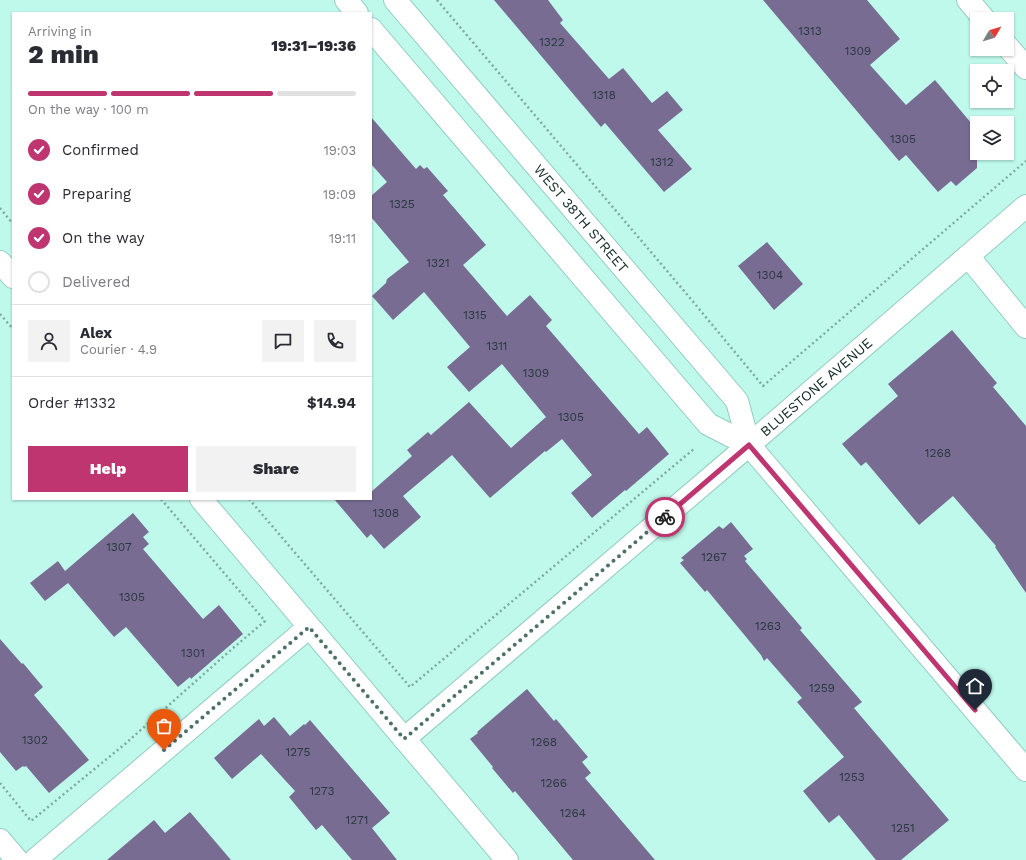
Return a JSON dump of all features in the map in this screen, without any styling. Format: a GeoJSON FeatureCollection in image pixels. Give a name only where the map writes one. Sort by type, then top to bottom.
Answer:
{"type":"FeatureCollection","features":[{"type":"Feature","properties":{"kind":"street"},"geometry":{"type":"LineString","coordinates":[[346,0],[356,12]]}},
{"type":"Feature","properties":{"kind":"street","name":"WEST 38TH STREET"},"geometry":{"type":"LineString","coordinates":[[395,0],[737,401],[749,445]]}},
{"type":"Feature","properties":{"kind":"street"},"geometry":{"type":"LineString","coordinates":[[968,0],[978,12]]}},
{"type":"Feature","properties":{"kind":"street","name":"WEST 38TH STREET"},"geometry":{"type":"LineString","coordinates":[[372,30],[708,424],[749,445],[1026,770]]}},
{"type":"Feature","properties":{"kind":"street"},"geometry":{"type":"LineString","coordinates":[[1014,54],[1026,68]]}},
{"type":"Feature","properties":{"kind":"street","name":"BLUESTONE AVENUE"},"geometry":{"type":"LineString","coordinates":[[404,739],[968,256],[1024,211]]}},
{"type":"Feature","properties":{"kind":"street"},"geometry":{"type":"LineString","coordinates":[[968,256],[1026,327]]}},
{"type":"Feature","properties":{"kind":"street"},"geometry":{"type":"LineString","coordinates":[[0,262],[12,276]]}},
{"type":"Feature","properties":{"kind":"street"},"geometry":{"type":"LineString","coordinates":[[202,500],[507,860]]}},
{"type":"Feature","properties":{"kind":"street"},"geometry":{"type":"LineString","coordinates":[[35,860],[309,627]]}},
{"type":"Feature","properties":{"kind":"street"},"geometry":{"type":"LineString","coordinates":[[0,840],[17,860]]}},
{"type":"Feature","properties":{"kind":"path"},"geometry":{"type":"LineString","coordinates":[[437,0],[764,386],[1026,161]]}},
{"type":"Feature","properties":{"kind":"path"},"geometry":{"type":"LineString","coordinates":[[0,208],[12,223]]}},
{"type":"Feature","properties":{"kind":"path"},"geometry":{"type":"LineString","coordinates":[[0,314],[12,328]]}},
{"type":"Feature","properties":{"kind":"path"},"geometry":{"type":"LineString","coordinates":[[249,500],[410,687],[696,448],[691,442]]}},
{"type":"Feature","properties":{"kind":"path"},"geometry":{"type":"LineString","coordinates":[[0,783],[32,821],[125,744],[265,621],[162,500]]}},
{"type":"Feature","properties":{"kind":"building"},"geometry":{"type":"Polygon","coordinates":[[[494,0],[548,0],[563,20],[560,23],[609,79],[623,68],[652,103],[667,91],[683,110],[658,130],[692,169],[664,192],[605,123],[601,127],[494,0]]]}},
{"type":"Feature","properties":{"kind":"building"},"geometry":{"type":"Polygon","coordinates":[[[763,0],[867,0],[900,39],[870,65],[906,105],[935,80],[970,122],[970,160],[977,160],[977,168],[956,186],[951,181],[938,192],[906,155],[899,161],[763,0]]]}},
{"type":"Feature","properties":{"kind":"building"},"geometry":{"type":"Polygon","coordinates":[[[372,118],[416,169],[420,165],[424,169],[427,167],[448,191],[443,195],[486,245],[463,265],[507,316],[530,295],[552,320],[546,326],[639,434],[647,427],[669,454],[592,518],[571,493],[592,475],[562,439],[546,452],[545,451],[490,498],[452,455],[403,496],[421,517],[384,549],[371,534],[367,538],[335,500],[372,500],[372,491],[412,456],[407,450],[428,432],[431,435],[469,402],[511,448],[546,417],[502,364],[469,392],[447,367],[470,347],[424,292],[393,320],[372,296],[386,283],[387,279],[409,262],[372,218],[372,195],[387,182],[372,165],[372,118]]]}},
{"type":"Feature","properties":{"kind":"building"},"geometry":{"type":"Polygon","coordinates":[[[767,242],[803,284],[774,310],[738,266],[767,242]]]}},
{"type":"Feature","properties":{"kind":"building"},"geometry":{"type":"Polygon","coordinates":[[[952,330],[997,383],[993,387],[1026,426],[1026,593],[995,547],[996,546],[953,496],[919,525],[866,462],[861,466],[842,444],[898,396],[888,384],[952,330]]]}},
{"type":"Feature","properties":{"kind":"building"},"geometry":{"type":"Polygon","coordinates":[[[133,513],[149,532],[143,537],[149,544],[143,549],[203,619],[219,605],[243,634],[191,679],[190,677],[178,687],[126,627],[114,637],[68,583],[45,601],[30,583],[58,561],[65,571],[133,513]]]}},
{"type":"Feature","properties":{"kind":"building"},"geometry":{"type":"Polygon","coordinates":[[[731,522],[753,549],[744,556],[747,559],[745,561],[802,628],[800,630],[862,702],[854,708],[949,820],[901,860],[876,860],[839,815],[829,823],[803,791],[844,757],[797,702],[802,698],[767,658],[764,661],[761,655],[707,590],[705,592],[680,563],[684,560],[681,558],[719,526],[723,529],[731,522]]]}},
{"type":"Feature","properties":{"kind":"building"},"geometry":{"type":"Polygon","coordinates":[[[0,639],[43,687],[34,695],[89,760],[49,793],[26,766],[23,766],[16,771],[0,752],[0,639]]]}},
{"type":"Feature","properties":{"kind":"building"},"geometry":{"type":"Polygon","coordinates":[[[527,689],[554,721],[556,719],[588,757],[582,762],[591,773],[585,778],[655,860],[573,860],[515,791],[513,793],[470,739],[527,689]]]}},
{"type":"Feature","properties":{"kind":"building"},"geometry":{"type":"Polygon","coordinates":[[[274,717],[290,736],[310,720],[390,813],[372,828],[397,860],[352,860],[322,825],[316,830],[289,797],[295,791],[261,754],[232,779],[214,758],[259,719],[264,726],[274,717]]]}},
{"type":"Feature","properties":{"kind":"building"},"geometry":{"type":"Polygon","coordinates":[[[190,812],[231,860],[107,860],[154,820],[165,833],[190,812]]]}},
{"type":"Feature","properties":{"kind":"way so far"},"geometry":{"type":"LineString","coordinates":[[164,750],[309,627],[404,739],[665,517]]}},
{"type":"Feature","properties":{"kind":"route"},"geometry":{"type":"LineString","coordinates":[[665,517],[749,445],[975,710]]}}]}
